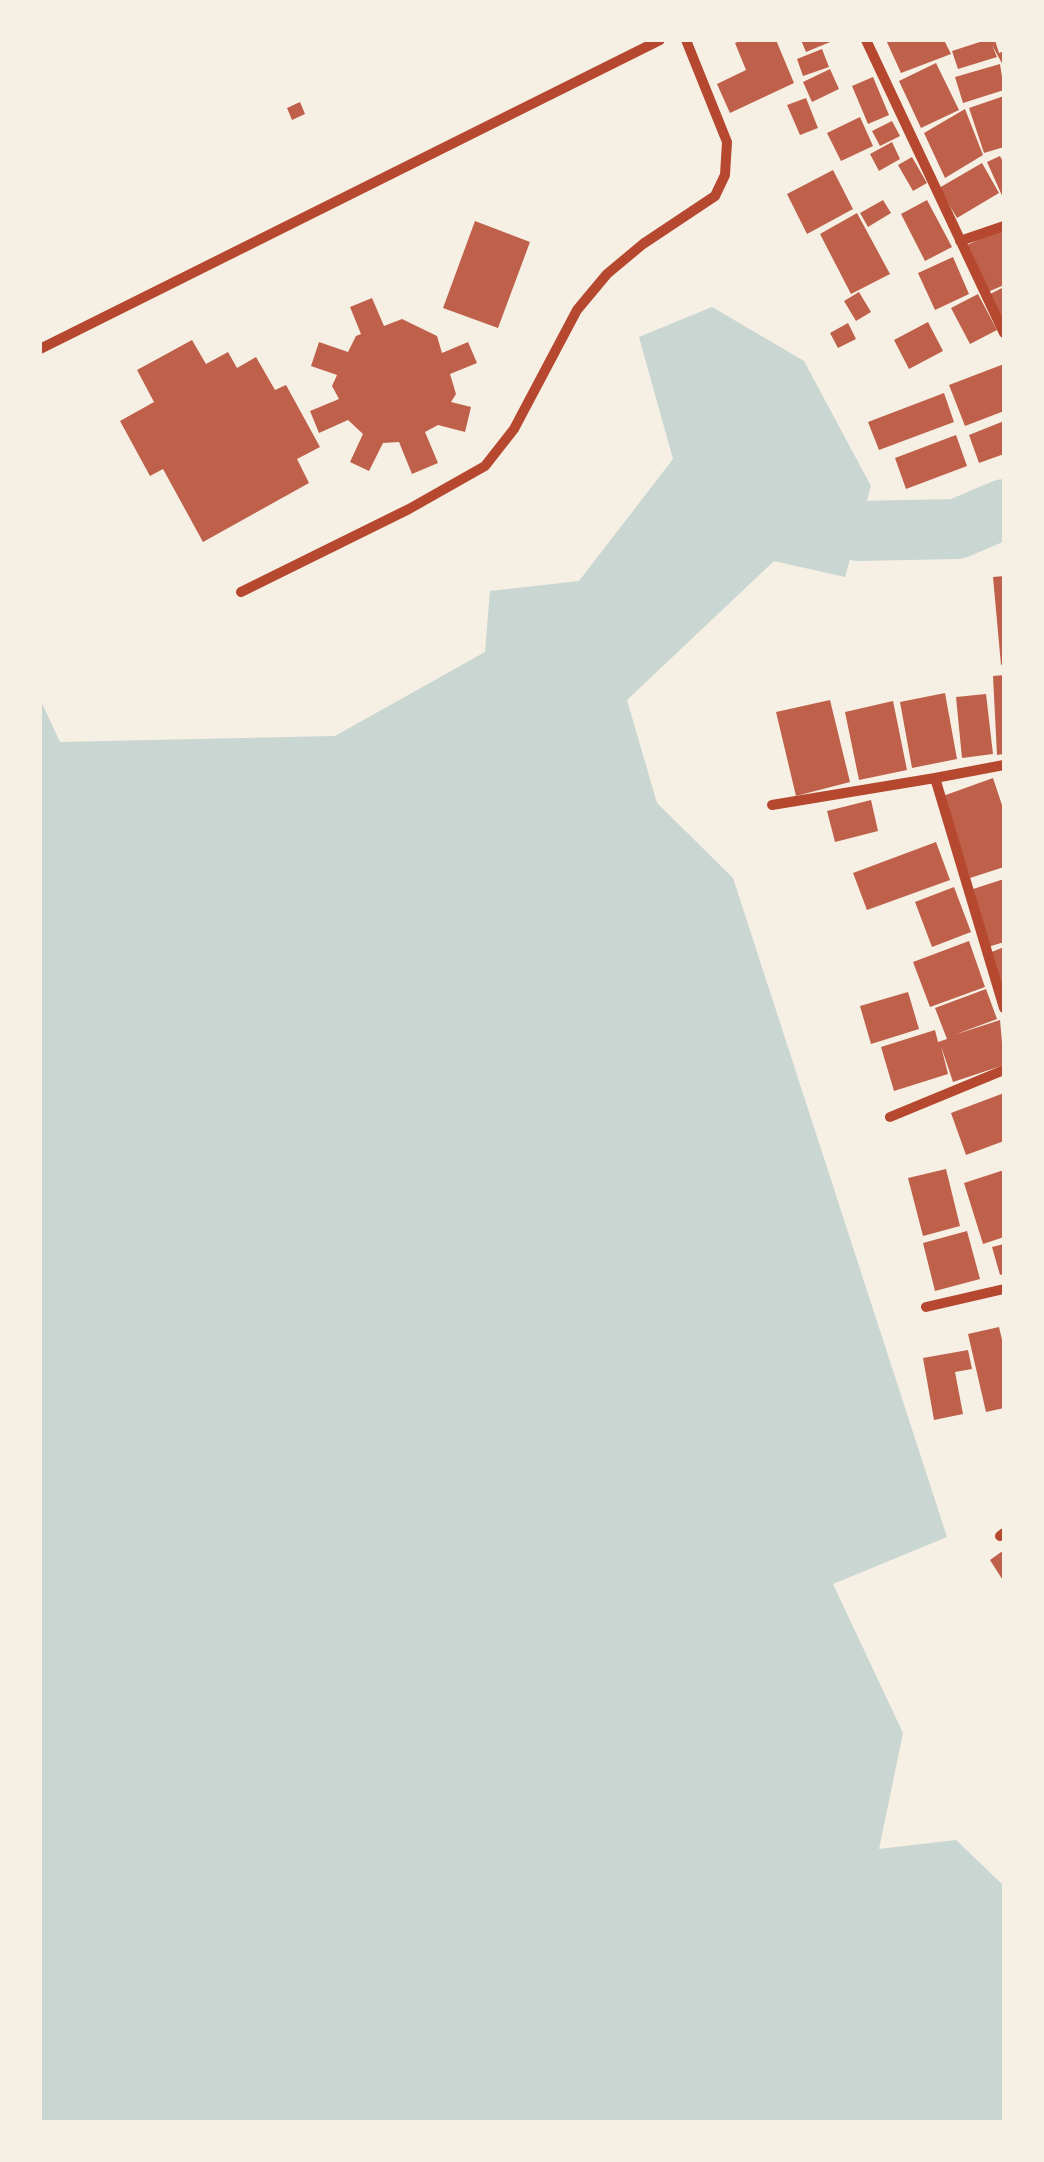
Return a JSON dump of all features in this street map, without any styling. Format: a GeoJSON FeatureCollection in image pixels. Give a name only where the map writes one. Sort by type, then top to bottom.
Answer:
{"type":"FeatureCollection","features":[{"type":"Feature","properties":{"kind":"street"},"geometry":{"type":"LineString","coordinates":[[40,349],[660,40]]}},
{"type":"Feature","properties":{"kind":"street"},"geometry":{"type":"LineString","coordinates":[[240,592],[409,510],[485,466],[514,430],[577,310],[607,274],[643,244],[716,196],[726,174],[727,142],[686,40]]}},
{"type":"Feature","properties":{"kind":"street"},"geometry":{"type":"LineString","coordinates":[[866,40],[1004,332]]}},
{"type":"Feature","properties":{"kind":"street"},"geometry":{"type":"LineString","coordinates":[[960,241],[1004,226]]}},
{"type":"Feature","properties":{"kind":"street"},"geometry":{"type":"LineString","coordinates":[[772,805],[1004,765]]}},
{"type":"Feature","properties":{"kind":"street"},"geometry":{"type":"LineString","coordinates":[[935,778],[1004,1008]]}},
{"type":"Feature","properties":{"kind":"street"},"geometry":{"type":"LineString","coordinates":[[890,1117],[1004,1070]]}},
{"type":"Feature","properties":{"kind":"street"},"geometry":{"type":"LineString","coordinates":[[926,1307],[1004,1289]]}},
{"type":"Feature","properties":{"kind":"shaded area"},"geometry":{"type":"Polygon","coordinates":[[[712,307],[804,361],[871,486],[845,577],[774,561],[627,700],[657,803],[733,878],[947,1537],[833,1584],[903,1733],[879,1849],[956,1840],[1004,1886],[1004,2122],[40,2122],[40,699],[60,742],[335,736],[485,652],[490,591],[579,581],[673,459],[639,337],[712,307]]]}},
{"type":"Feature","properties":{"kind":"building"},"geometry":{"type":"Polygon","coordinates":[[[776,40],[794,83],[730,113],[717,84],[746,70],[735,43],[776,40]]]}},
{"type":"Feature","properties":{"kind":"building"},"geometry":{"type":"Polygon","coordinates":[[[801,40],[835,40],[806,52],[801,40]]]}},
{"type":"Feature","properties":{"kind":"building"},"geometry":{"type":"Polygon","coordinates":[[[886,40],[944,40],[951,54],[901,73],[886,40]]]}},
{"type":"Feature","properties":{"kind":"building"},"geometry":{"type":"Polygon","coordinates":[[[995,40],[999,53],[1004,51],[1004,67],[992,45],[997,57],[958,69],[952,51],[995,40]]]}},
{"type":"Feature","properties":{"kind":"building"},"geometry":{"type":"Polygon","coordinates":[[[822,49],[829,67],[803,76],[797,59],[822,49]]]}},
{"type":"Feature","properties":{"kind":"building"},"geometry":{"type":"Polygon","coordinates":[[[936,63],[959,110],[921,128],[899,81],[936,63]]]}},
{"type":"Feature","properties":{"kind":"building"},"geometry":{"type":"Polygon","coordinates":[[[1000,64],[1004,90],[963,103],[955,77],[1000,64]]]}},
{"type":"Feature","properties":{"kind":"building"},"geometry":{"type":"Polygon","coordinates":[[[830,69],[839,89],[812,102],[803,82],[830,69]]]}},
{"type":"Feature","properties":{"kind":"building"},"geometry":{"type":"Polygon","coordinates":[[[873,77],[889,115],[868,124],[852,86],[873,77]]]}},
{"type":"Feature","properties":{"kind":"building"},"geometry":{"type":"Polygon","coordinates":[[[1004,96],[1004,147],[984,153],[969,108],[1004,96]]]}},
{"type":"Feature","properties":{"kind":"building"},"geometry":{"type":"Polygon","coordinates":[[[806,98],[818,128],[800,135],[787,105],[806,98]]]}},
{"type":"Feature","properties":{"kind":"building"},"geometry":{"type":"Polygon","coordinates":[[[300,102],[305,114],[292,120],[287,108],[300,102]]]}},
{"type":"Feature","properties":{"kind":"building"},"geometry":{"type":"Polygon","coordinates":[[[965,109],[983,155],[945,178],[924,133],[965,109]]]}},
{"type":"Feature","properties":{"kind":"building"},"geometry":{"type":"Polygon","coordinates":[[[860,117],[873,146],[841,161],[827,133],[860,117]]]}},
{"type":"Feature","properties":{"kind":"building"},"geometry":{"type":"Polygon","coordinates":[[[892,121],[900,136],[880,146],[872,131],[892,121]]]}},
{"type":"Feature","properties":{"kind":"building"},"geometry":{"type":"Polygon","coordinates":[[[892,142],[900,159],[879,171],[870,154],[892,142]]]}},
{"type":"Feature","properties":{"kind":"building"},"geometry":{"type":"Polygon","coordinates":[[[1000,156],[1004,164],[1004,200],[987,162],[1000,156]]]}},
{"type":"Feature","properties":{"kind":"building"},"geometry":{"type":"Polygon","coordinates":[[[912,157],[927,183],[913,191],[898,165],[912,157]]]}},
{"type":"Feature","properties":{"kind":"building"},"geometry":{"type":"Polygon","coordinates":[[[982,163],[999,193],[957,218],[939,188],[982,163]]]}},
{"type":"Feature","properties":{"kind":"building"},"geometry":{"type":"Polygon","coordinates":[[[833,170],[853,209],[807,234],[787,194],[833,170]]]}},
{"type":"Feature","properties":{"kind":"building"},"geometry":{"type":"Polygon","coordinates":[[[883,200],[891,213],[868,227],[860,213],[883,200]]]}},
{"type":"Feature","properties":{"kind":"building"},"geometry":{"type":"Polygon","coordinates":[[[927,200],[952,247],[925,261],[901,214],[927,200]]]}},
{"type":"Feature","properties":{"kind":"building"},"geometry":{"type":"Polygon","coordinates":[[[857,213],[890,274],[851,294],[820,234],[857,213]]]}},
{"type":"Feature","properties":{"kind":"building"},"geometry":{"type":"Polygon","coordinates":[[[475,221],[530,242],[498,328],[443,308],[475,221]]]}},
{"type":"Feature","properties":{"kind":"building"},"geometry":{"type":"Polygon","coordinates":[[[1004,228],[1004,285],[988,292],[967,245],[1004,228]]]}},
{"type":"Feature","properties":{"kind":"building"},"geometry":{"type":"Polygon","coordinates":[[[953,257],[969,294],[935,310],[918,273],[953,257]]]}},
{"type":"Feature","properties":{"kind":"building"},"geometry":{"type":"Polygon","coordinates":[[[1004,287],[1004,326],[988,295],[1004,287]]]}},
{"type":"Feature","properties":{"kind":"building"},"geometry":{"type":"Polygon","coordinates":[[[859,292],[871,312],[856,321],[844,301],[859,292]]]}},
{"type":"Feature","properties":{"kind":"building"},"geometry":{"type":"Polygon","coordinates":[[[978,294],[997,330],[970,344],[951,308],[978,294]]]}},
{"type":"Feature","properties":{"kind":"building"},"geometry":{"type":"Polygon","coordinates":[[[372,298],[384,326],[402,319],[437,336],[442,353],[468,342],[477,363],[450,374],[456,394],[451,402],[471,407],[465,432],[438,425],[425,432],[438,463],[412,474],[399,442],[383,443],[369,471],[350,462],[363,434],[348,420],[319,433],[310,411],[339,399],[332,386],[337,375],[311,366],[319,342],[348,352],[361,334],[350,307],[372,298]]]}},
{"type":"Feature","properties":{"kind":"building"},"geometry":{"type":"Polygon","coordinates":[[[928,322],[943,351],[909,369],[894,340],[928,322]]]}},
{"type":"Feature","properties":{"kind":"building"},"geometry":{"type":"Polygon","coordinates":[[[848,323],[856,339],[838,348],[830,333],[848,323]]]}},
{"type":"Feature","properties":{"kind":"building"},"geometry":{"type":"Polygon","coordinates":[[[192,340],[206,364],[228,352],[237,368],[256,357],[275,390],[286,385],[320,447],[297,459],[309,483],[203,542],[163,469],[150,476],[120,421],[154,402],[137,370],[192,340]]]}},
{"type":"Feature","properties":{"kind":"building"},"geometry":{"type":"Polygon","coordinates":[[[1004,364],[1004,411],[965,426],[949,385],[1004,364]]]}},
{"type":"Feature","properties":{"kind":"building"},"geometry":{"type":"Polygon","coordinates":[[[944,393],[954,422],[879,450],[868,422],[944,393]]]}},
{"type":"Feature","properties":{"kind":"building"},"geometry":{"type":"Polygon","coordinates":[[[1004,421],[1004,454],[979,463],[969,435],[1004,421]]]}},
{"type":"Feature","properties":{"kind":"building"},"geometry":{"type":"Polygon","coordinates":[[[956,435],[967,466],[906,489],[895,458],[956,435]]]}},
{"type":"Feature","properties":{"kind":"building"},"geometry":{"type":"Polygon","coordinates":[[[1004,576],[1004,664],[1001,665],[993,577],[1004,576]]]}},
{"type":"Feature","properties":{"kind":"building"},"geometry":{"type":"Polygon","coordinates":[[[1004,675],[1004,754],[997,755],[993,676],[1004,675]]]}},
{"type":"Feature","properties":{"kind":"building"},"geometry":{"type":"Polygon","coordinates":[[[945,693],[957,759],[912,768],[900,702],[945,693]]]}},
{"type":"Feature","properties":{"kind":"building"},"geometry":{"type":"Polygon","coordinates":[[[986,694],[993,754],[962,758],[956,697],[986,694]]]}},
{"type":"Feature","properties":{"kind":"building"},"geometry":{"type":"Polygon","coordinates":[[[830,700],[850,782],[796,796],[776,712],[830,700]]]}},
{"type":"Feature","properties":{"kind":"building"},"geometry":{"type":"Polygon","coordinates":[[[893,701],[907,770],[859,780],[845,712],[893,701]]]}},
{"type":"Feature","properties":{"kind":"building"},"geometry":{"type":"Polygon","coordinates":[[[993,778],[1004,811],[1004,867],[970,878],[943,796],[993,778]]]}},
{"type":"Feature","properties":{"kind":"building"},"geometry":{"type":"Polygon","coordinates":[[[871,800],[878,831],[835,842],[827,811],[871,800]]]}},
{"type":"Feature","properties":{"kind":"building"},"geometry":{"type":"Polygon","coordinates":[[[936,842],[950,880],[867,910],[853,873],[936,842]]]}},
{"type":"Feature","properties":{"kind":"building"},"geometry":{"type":"Polygon","coordinates":[[[1004,879],[1004,942],[988,947],[970,890],[1004,879]]]}},
{"type":"Feature","properties":{"kind":"building"},"geometry":{"type":"Polygon","coordinates":[[[954,887],[971,932],[932,947],[915,902],[954,887]]]}},
{"type":"Feature","properties":{"kind":"building"},"geometry":{"type":"Polygon","coordinates":[[[969,941],[985,987],[930,1007],[913,962],[969,941]]]}},
{"type":"Feature","properties":{"kind":"building"},"geometry":{"type":"Polygon","coordinates":[[[1004,947],[1004,993],[989,953],[1004,947]]]}},
{"type":"Feature","properties":{"kind":"building"},"geometry":{"type":"Polygon","coordinates":[[[986,989],[997,1019],[954,1035],[1000,1020],[1004,1065],[953,1082],[941,1046],[948,1074],[894,1091],[881,1047],[935,1030],[938,1042],[947,1039],[935,1008],[986,989]]]}},
{"type":"Feature","properties":{"kind":"building"},"geometry":{"type":"Polygon","coordinates":[[[908,992],[919,1029],[871,1044],[860,1006],[908,992]]]}},
{"type":"Feature","properties":{"kind":"building"},"geometry":{"type":"Polygon","coordinates":[[[1004,1093],[1004,1141],[966,1155],[951,1113],[1004,1093]]]}},
{"type":"Feature","properties":{"kind":"building"},"geometry":{"type":"Polygon","coordinates":[[[946,1169],[960,1226],[923,1236],[908,1178],[946,1169]]]}},
{"type":"Feature","properties":{"kind":"building"},"geometry":{"type":"Polygon","coordinates":[[[1004,1170],[1004,1237],[983,1244],[964,1183],[1004,1170]]]}},
{"type":"Feature","properties":{"kind":"building"},"geometry":{"type":"Polygon","coordinates":[[[967,1231],[980,1279],[935,1291],[923,1243],[967,1231]]]}},
{"type":"Feature","properties":{"kind":"building"},"geometry":{"type":"Polygon","coordinates":[[[1004,1244],[1004,1274],[1000,1275],[992,1247],[1004,1244]]]}},
{"type":"Feature","properties":{"kind":"building"},"geometry":{"type":"Polygon","coordinates":[[[999,1327],[1004,1348],[1004,1408],[986,1412],[968,1334],[999,1327]]]}},
{"type":"Feature","properties":{"kind":"building"},"geometry":{"type":"Polygon","coordinates":[[[968,1350],[972,1369],[955,1372],[963,1414],[934,1420],[923,1358],[968,1350]]]}},
{"type":"Feature","properties":{"kind":"building"},"geometry":{"type":"Polygon","coordinates":[[[1004,1550],[1004,1582],[990,1560],[1004,1550]]]}},
{"type":"Feature","properties":{"kind":"waterway"},"geometry":{"type":"LineString","coordinates":[[858,531],[957,529],[1004,509]]}}]}
